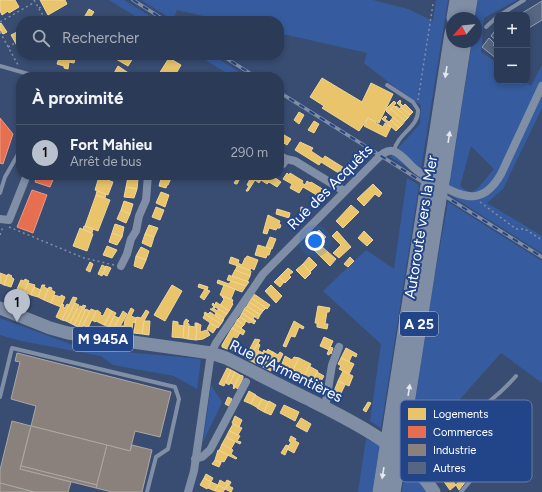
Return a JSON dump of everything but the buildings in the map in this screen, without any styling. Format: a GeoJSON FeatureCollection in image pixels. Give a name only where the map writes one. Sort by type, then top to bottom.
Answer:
{"type":"FeatureCollection","features":[{"type":"Feature","properties":{"kind":"highway"},"geometry":{"type":"LineString","coordinates":[[455,12],[457,0]]}},
{"type":"Feature","properties":{"kind":"highway"},"geometry":{"type":"LineString","coordinates":[[468,12],[470,0]]}},
{"type":"Feature","properties":{"kind":"highway","name":"Autoroute vers la Mer"},"geometry":{"type":"LineString","coordinates":[[437,172],[450,48]]}},
{"type":"Feature","properties":{"kind":"highway","name":"A 25"},"geometry":{"type":"LineString","coordinates":[[401,400],[437,172],[463,48]]}},
{"type":"Feature","properties":{"kind":"highway","name":"A 25"},"geometry":{"type":"LineString","coordinates":[[400,406],[395,438],[400,454]]}},
{"type":"Feature","properties":{"kind":"highway","name":"A 25"},"geometry":{"type":"LineString","coordinates":[[380,492],[400,463]]}},
{"type":"Feature","properties":{"kind":"highway","name":"A 25"},"geometry":{"type":"LineString","coordinates":[[393,492],[400,467]]}},
{"type":"Feature","properties":{"kind":"main road","name":"Rue d'Armentières"},"geometry":{"type":"LineString","coordinates":[[0,308],[46,327],[68,334],[211,353],[226,358],[347,419],[390,446],[400,458]]}},
{"type":"Feature","properties":{"kind":"main road","name":"Rue d'Armentières"},"geometry":{"type":"LineString","coordinates":[[426,482],[434,492]]}},
{"type":"Feature","properties":{"kind":"main road","name":"Rue d'Armentières"},"geometry":{"type":"LineString","coordinates":[[433,482],[441,492]]}},
{"type":"Feature","properties":{"kind":"street"},"geometry":{"type":"LineString","coordinates":[[470,196],[487,191],[498,180],[542,86]]}},
{"type":"Feature","properties":{"kind":"street","name":"Rue des Acquêts"},"geometry":{"type":"LineString","coordinates":[[211,353],[216,343],[263,274],[344,191],[386,152],[394,151],[422,173],[452,192],[470,196]]}},
{"type":"Feature","properties":{"kind":"street"},"geometry":{"type":"LineString","coordinates":[[284,158],[295,161],[344,191]]}},
{"type":"Feature","properties":{"kind":"street"},"geometry":{"type":"LineString","coordinates":[[2,222],[9,220],[25,180]]}},
{"type":"Feature","properties":{"kind":"street"},"geometry":{"type":"LineString","coordinates":[[121,266],[127,254],[131,239],[136,231],[139,216],[146,200],[148,180]]}},
{"type":"Feature","properties":{"kind":"street"},"geometry":{"type":"LineString","coordinates":[[325,408],[332,366],[339,347]]}},
{"type":"Feature","properties":{"kind":"street"},"geometry":{"type":"LineString","coordinates":[[190,491],[211,353]]}},
{"type":"Feature","properties":{"kind":"street"},"geometry":{"type":"LineString","coordinates":[[195,458],[202,457],[210,450],[246,382]]}},
{"type":"Feature","properties":{"kind":"lane"},"geometry":{"type":"LineString","coordinates":[[505,12],[524,0]]}},
{"type":"Feature","properties":{"kind":"lane"},"geometry":{"type":"LineString","coordinates":[[486,27],[494,20]]}},
{"type":"Feature","properties":{"kind":"lane"},"geometry":{"type":"LineString","coordinates":[[0,66],[21,72]]}},
{"type":"Feature","properties":{"kind":"lane"},"geometry":{"type":"LineString","coordinates":[[387,85],[417,106],[419,113],[417,118],[397,141],[394,151]]}},
{"type":"Feature","properties":{"kind":"lane"},"geometry":{"type":"LineString","coordinates":[[0,192],[5,177],[16,158]]}},
{"type":"Feature","properties":{"kind":"lane"},"geometry":{"type":"LineString","coordinates":[[0,397],[12,348],[175,387],[179,399],[168,449],[156,457],[147,492]]}},
{"type":"Feature","properties":{"kind":"lane"},"geometry":{"type":"LineString","coordinates":[[492,400],[504,391],[516,376]]}},
{"type":"Feature","properties":{"kind":"lane"},"geometry":{"type":"LineString","coordinates":[[461,492],[469,482]]}},
{"type":"Feature","properties":{"kind":"path"},"geometry":{"type":"LineString","coordinates":[[0,22],[35,1],[43,16]]}},
{"type":"Feature","properties":{"kind":"path"},"geometry":{"type":"LineString","coordinates":[[417,106],[433,4]]}},
{"type":"Feature","properties":{"kind":"path"},"geometry":{"type":"LineString","coordinates":[[39,8],[43,6]]}},
{"type":"Feature","properties":{"kind":"path"},"geometry":{"type":"LineString","coordinates":[[0,32],[18,65]]}},
{"type":"Feature","properties":{"kind":"path"},"geometry":{"type":"LineString","coordinates":[[8,47],[15,43]]}},
{"type":"Feature","properties":{"kind":"path"},"geometry":{"type":"LineString","coordinates":[[470,196],[516,229],[525,229],[542,240]]}},
{"type":"Feature","properties":{"kind":"path"},"geometry":{"type":"LineString","coordinates":[[2,222],[84,258],[121,266]]}},
{"type":"Feature","properties":{"kind":"shaded area"},"geometry":{"type":"Polygon","coordinates":[[[109,0],[124,0],[150,16],[135,16],[109,0]]]}},
{"type":"Feature","properties":{"kind":"shaded area"},"geometry":{"type":"Polygon","coordinates":[[[141,0],[373,0],[408,9],[433,21],[436,0],[448,0],[420,175],[390,157],[420,124],[421,105],[364,63],[367,53],[284,34],[284,16],[204,16],[177,10],[175,16],[167,16],[141,0]]]}},
{"type":"Feature","properties":{"kind":"shaded area"},"geometry":{"type":"Polygon","coordinates":[[[478,0],[517,0],[494,12],[484,18],[482,41],[482,12],[476,12],[478,0]]]}},
{"type":"Feature","properties":{"kind":"shaded area"},"geometry":{"type":"Polygon","coordinates":[[[471,48],[481,48],[481,52],[494,61],[494,84],[528,84],[531,86],[542,65],[542,108],[503,189],[487,203],[542,236],[542,253],[448,194],[471,48]],[[471,146],[460,186],[470,193],[478,188],[494,169],[471,146]]]}},
{"type":"Feature","properties":{"kind":"shaded area"},"geometry":{"type":"Polygon","coordinates":[[[205,60],[220,60],[238,71],[225,72],[205,60]]]}},
{"type":"Feature","properties":{"kind":"shaded area"},"geometry":{"type":"Polygon","coordinates":[[[407,178],[419,185],[381,428],[370,421],[381,344],[323,291],[366,250],[394,269],[407,178]]]}},
{"type":"Feature","properties":{"kind":"shaded area"},"geometry":{"type":"Polygon","coordinates":[[[448,202],[542,261],[542,383],[501,353],[459,400],[415,400],[431,297],[448,202]]]}},
{"type":"Feature","properties":{"kind":"shaded area"},"geometry":{"type":"Polygon","coordinates":[[[0,318],[81,348],[201,359],[197,389],[174,376],[113,365],[101,356],[21,341],[0,335],[0,318]]]}},
{"type":"Feature","properties":{"kind":"shaded area"},"geometry":{"type":"Polygon","coordinates":[[[211,385],[222,402],[203,442],[211,385]]]}},
{"type":"Feature","properties":{"kind":"shaded area"},"geometry":{"type":"Polygon","coordinates":[[[366,439],[380,445],[372,492],[358,492],[366,439]]]}},
{"type":"Feature","properties":{"kind":"shaded area"},"geometry":{"type":"Polygon","coordinates":[[[404,482],[420,482],[429,492],[402,492],[404,482]]]}},
{"type":"Feature","properties":{"kind":"railway"},"geometry":{"type":"LineString","coordinates":[[133,0],[158,16]]}},
{"type":"Feature","properties":{"kind":"railway"},"geometry":{"type":"LineString","coordinates":[[229,60],[248,72]]}},
{"type":"Feature","properties":{"kind":"railway"},"geometry":{"type":"LineString","coordinates":[[284,95],[542,257]]}},
{"type":"Feature","properties":{"kind":"place","name":"Fort Mahieu"},"geometry":{"type":"Point","coordinates":[17,322]}}]}
